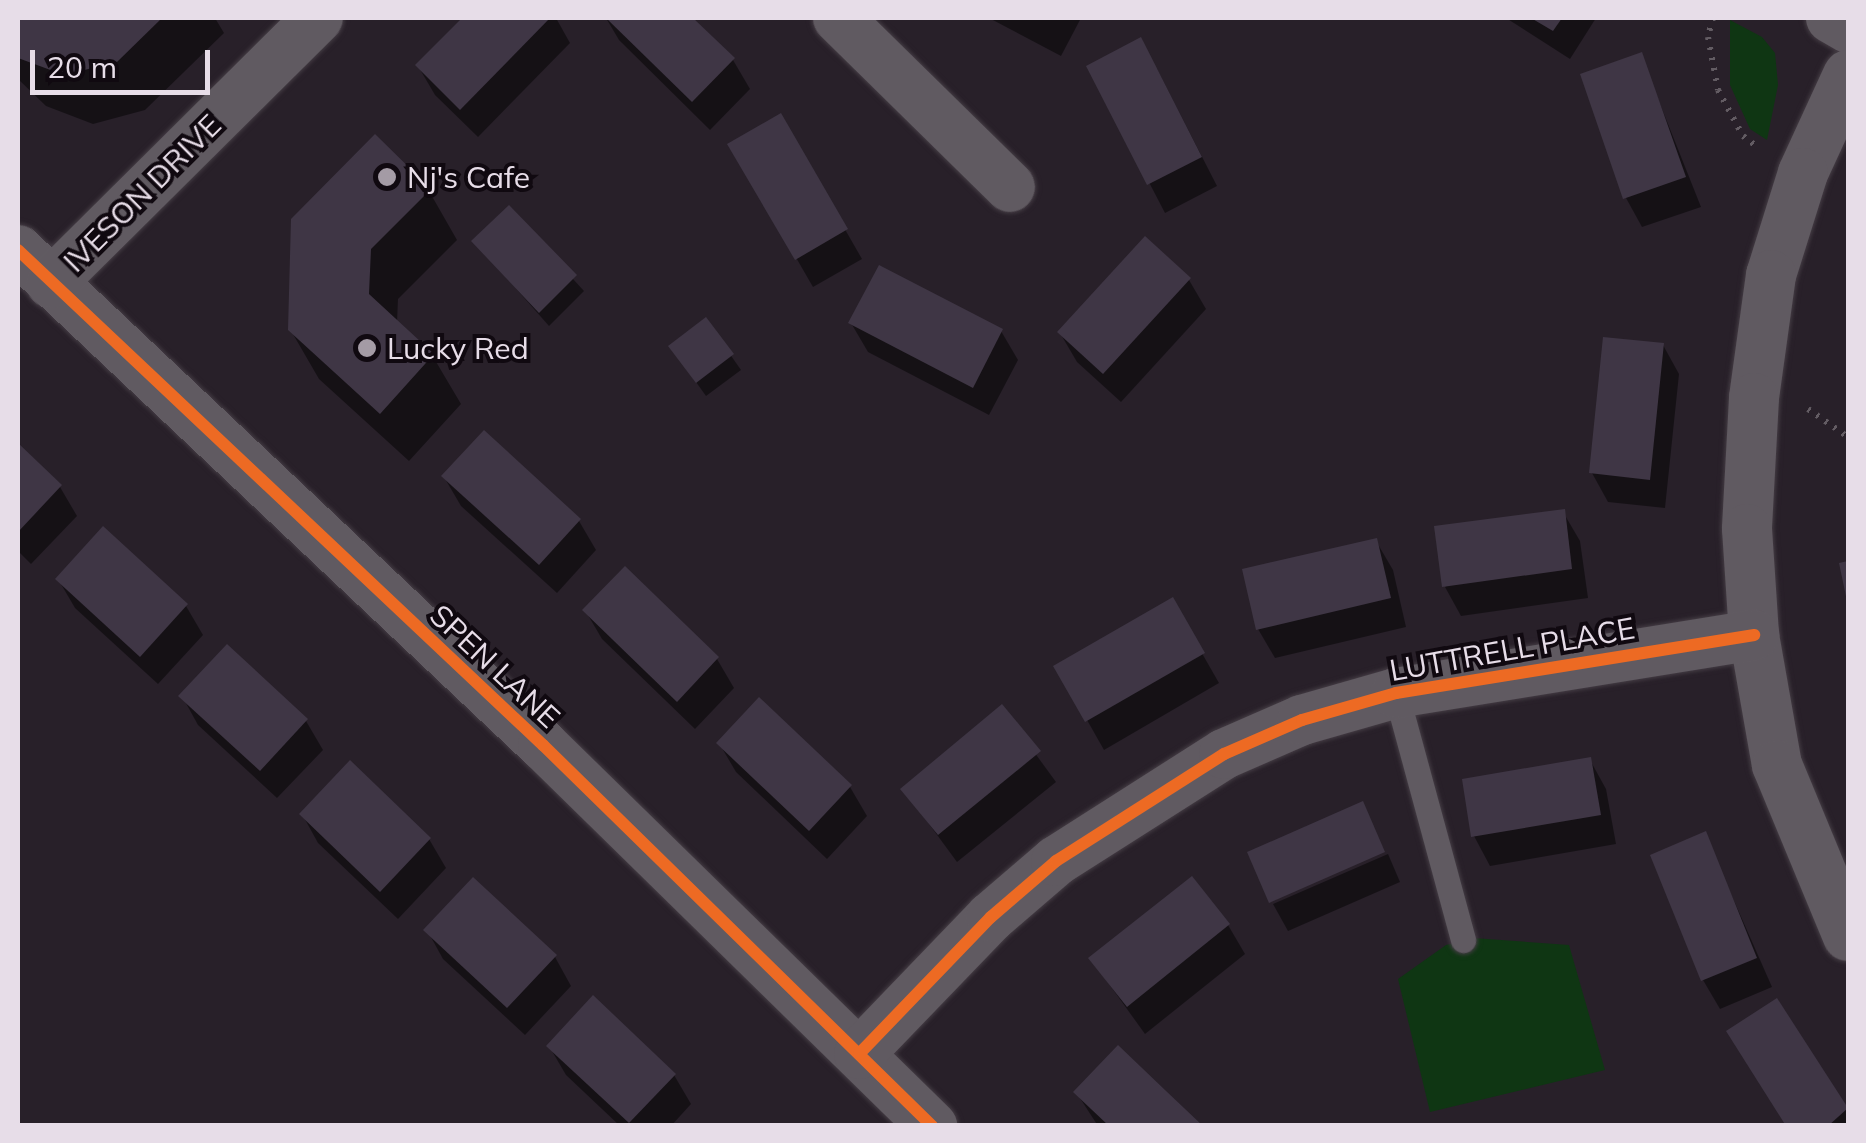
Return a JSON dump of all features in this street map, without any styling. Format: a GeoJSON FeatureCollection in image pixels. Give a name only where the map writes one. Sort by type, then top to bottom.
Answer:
{"type":"FeatureCollection","features":[{"type":"Feature","properties":{"kind":"street","name":"IVESON DRIVE"},"geometry":{"type":"LineString","coordinates":[[34,266],[318,18]]}},
{"type":"Feature","properties":{"kind":"street"},"geometry":{"type":"LineString","coordinates":[[838,18],[1010,187]]}},
{"type":"Feature","properties":{"kind":"street"},"geometry":{"type":"LineString","coordinates":[[1831,18],[1848,28]]}},
{"type":"Feature","properties":{"kind":"street"},"geometry":{"type":"LineString","coordinates":[[1848,75],[1803,172],[1771,275],[1754,398],[1747,529],[1754,635],[1777,765],[1848,936]]}},
{"type":"Feature","properties":{"kind":"street","name":"SPEN LANE"},"geometry":{"type":"LineString","coordinates":[[34,266],[543,745],[932,1126]]}},
{"type":"Feature","properties":{"kind":"street","name":"LUTTRELL PLACE"},"geometry":{"type":"LineString","coordinates":[[859,1054],[991,917],[1056,861],[1150,797],[1302,720],[1396,693],[1754,635]]}},
{"type":"Feature","properties":{"kind":"lane"},"geometry":{"type":"LineString","coordinates":[[1396,693],[1463,940]]}},
{"type":"Feature","properties":{"kind":"path"},"geometry":{"type":"LineString","coordinates":[[1713,18],[1708,37],[1718,90],[1743,136]]}},
{"type":"Feature","properties":{"kind":"green space"},"geometry":{"type":"Polygon","coordinates":[[[1730,20],[1762,37],[1775,53],[1778,85],[1767,140],[1750,129],[1730,85],[1730,20]]]}},
{"type":"Feature","properties":{"kind":"green space"},"geometry":{"type":"Polygon","coordinates":[[[1473,938],[1569,945],[1605,1070],[1430,1112],[1398,979],[1446,945],[1473,938]]]}},
{"type":"Feature","properties":{"kind":"building"},"geometry":{"type":"Polygon","coordinates":[[[18,18],[162,18],[117,62],[64,75],[18,58],[18,18]]]}},
{"type":"Feature","properties":{"kind":"building"},"geometry":{"type":"Polygon","coordinates":[[[462,18],[550,18],[460,110],[415,65],[462,18]]]}},
{"type":"Feature","properties":{"kind":"building"},"geometry":{"type":"Polygon","coordinates":[[[606,18],[693,18],[735,58],[692,102],[606,18]]]}},
{"type":"Feature","properties":{"kind":"building"},"geometry":{"type":"Polygon","coordinates":[[[1531,18],[1562,18],[1553,31],[1531,18]]]}},
{"type":"Feature","properties":{"kind":"building"},"geometry":{"type":"Polygon","coordinates":[[[1141,37],[1202,157],[1147,185],[1086,66],[1141,37]]]}},
{"type":"Feature","properties":{"kind":"building"},"geometry":{"type":"Polygon","coordinates":[[[1642,52],[1686,177],[1623,199],[1580,74],[1642,52]]]}},
{"type":"Feature","properties":{"kind":"building"},"geometry":{"type":"Polygon","coordinates":[[[781,113],[848,229],[795,260],[727,144],[781,113]]]}},
{"type":"Feature","properties":{"kind":"building"},"geometry":{"type":"Polygon","coordinates":[[[375,134],[431,189],[371,249],[369,294],[434,354],[380,414],[288,330],[291,219],[375,134]]]}},
{"type":"Feature","properties":{"kind":"building"},"geometry":{"type":"Polygon","coordinates":[[[509,205],[577,275],[539,313],[471,241],[509,205]]]}},
{"type":"Feature","properties":{"kind":"building"},"geometry":{"type":"Polygon","coordinates":[[[1145,236],[1191,278],[1103,374],[1057,332],[1145,236]]]}},
{"type":"Feature","properties":{"kind":"building"},"geometry":{"type":"Polygon","coordinates":[[[879,265],[1003,329],[973,388],[848,323],[879,265]]]}},
{"type":"Feature","properties":{"kind":"building"},"geometry":{"type":"Polygon","coordinates":[[[706,317],[734,354],[696,383],[668,346],[706,317]]]}},
{"type":"Feature","properties":{"kind":"building"},"geometry":{"type":"Polygon","coordinates":[[[1603,337],[1664,343],[1650,480],[1589,473],[1603,337]]]}},
{"type":"Feature","properties":{"kind":"building"},"geometry":{"type":"Polygon","coordinates":[[[484,430],[581,519],[539,565],[441,476],[484,430]]]}},
{"type":"Feature","properties":{"kind":"building"},"geometry":{"type":"Polygon","coordinates":[[[18,443],[62,485],[18,532],[18,443]]]}},
{"type":"Feature","properties":{"kind":"building"},"geometry":{"type":"Polygon","coordinates":[[[1565,509],[1572,569],[1442,587],[1434,526],[1565,509]]]}},
{"type":"Feature","properties":{"kind":"building"},"geometry":{"type":"Polygon","coordinates":[[[103,526],[188,604],[140,657],[55,579],[103,526]]]}},
{"type":"Feature","properties":{"kind":"building"},"geometry":{"type":"Polygon","coordinates":[[[1377,538],[1391,598],[1256,630],[1242,569],[1377,538]]]}},
{"type":"Feature","properties":{"kind":"building"},"geometry":{"type":"Polygon","coordinates":[[[1848,561],[1848,601],[1847,601],[1839,563],[1848,561]]]}},
{"type":"Feature","properties":{"kind":"building"},"geometry":{"type":"Polygon","coordinates":[[[625,566],[719,657],[677,702],[582,610],[625,566]]]}},
{"type":"Feature","properties":{"kind":"building"},"geometry":{"type":"Polygon","coordinates":[[[1173,597],[1205,653],[1085,722],[1053,666],[1173,597]]]}},
{"type":"Feature","properties":{"kind":"building"},"geometry":{"type":"Polygon","coordinates":[[[227,644],[308,719],[260,771],[178,696],[227,644]]]}},
{"type":"Feature","properties":{"kind":"building"},"geometry":{"type":"Polygon","coordinates":[[[759,697],[852,785],[809,831],[716,743],[759,697]]]}},
{"type":"Feature","properties":{"kind":"building"},"geometry":{"type":"Polygon","coordinates":[[[1002,704],[1041,751],[938,835],[900,789],[1002,704]]]}},
{"type":"Feature","properties":{"kind":"building"},"geometry":{"type":"Polygon","coordinates":[[[1591,757],[1601,815],[1471,837],[1462,779],[1591,757]]]}},
{"type":"Feature","properties":{"kind":"building"},"geometry":{"type":"Polygon","coordinates":[[[350,760],[431,838],[380,892],[299,814],[350,760]]]}},
{"type":"Feature","properties":{"kind":"building"},"geometry":{"type":"Polygon","coordinates":[[[1363,801],[1385,852],[1269,903],[1247,852],[1363,801]]]}},
{"type":"Feature","properties":{"kind":"building"},"geometry":{"type":"Polygon","coordinates":[[[1706,831],[1757,958],[1701,981],[1650,855],[1706,831]]]}},
{"type":"Feature","properties":{"kind":"building"},"geometry":{"type":"Polygon","coordinates":[[[1192,876],[1230,924],[1127,1007],[1088,958],[1192,876]]]}},
{"type":"Feature","properties":{"kind":"building"},"geometry":{"type":"Polygon","coordinates":[[[473,877],[557,955],[507,1008],[423,930],[473,877]]]}},
{"type":"Feature","properties":{"kind":"building"},"geometry":{"type":"Polygon","coordinates":[[[593,995],[676,1074],[629,1123],[546,1046],[593,995]]]}},
{"type":"Feature","properties":{"kind":"building"},"geometry":{"type":"Polygon","coordinates":[[[1777,998],[1848,1108],[1828,1126],[1786,1126],[1726,1031],[1777,998]]]}},
{"type":"Feature","properties":{"kind":"building"},"geometry":{"type":"Polygon","coordinates":[[[1118,1045],[1203,1126],[1109,1126],[1073,1092],[1118,1045]]]}},
{"type":"Feature","properties":{"kind":"cycle path"},"geometry":{"type":"LineString","coordinates":[[18,250],[543,745],[932,1126]]}},
{"type":"Feature","properties":{"kind":"cycle path"},"geometry":{"type":"LineString","coordinates":[[859,1054],[991,917],[1056,861],[1224,754],[1302,720],[1396,693],[1754,635]]}},
{"type":"Feature","properties":{"kind":"place","name":"Nj's Cafe"},"geometry":{"type":"Point","coordinates":[387,177]}},
{"type":"Feature","properties":{"kind":"place","name":"Lucky Red"},"geometry":{"type":"Point","coordinates":[367,348]}}]}
